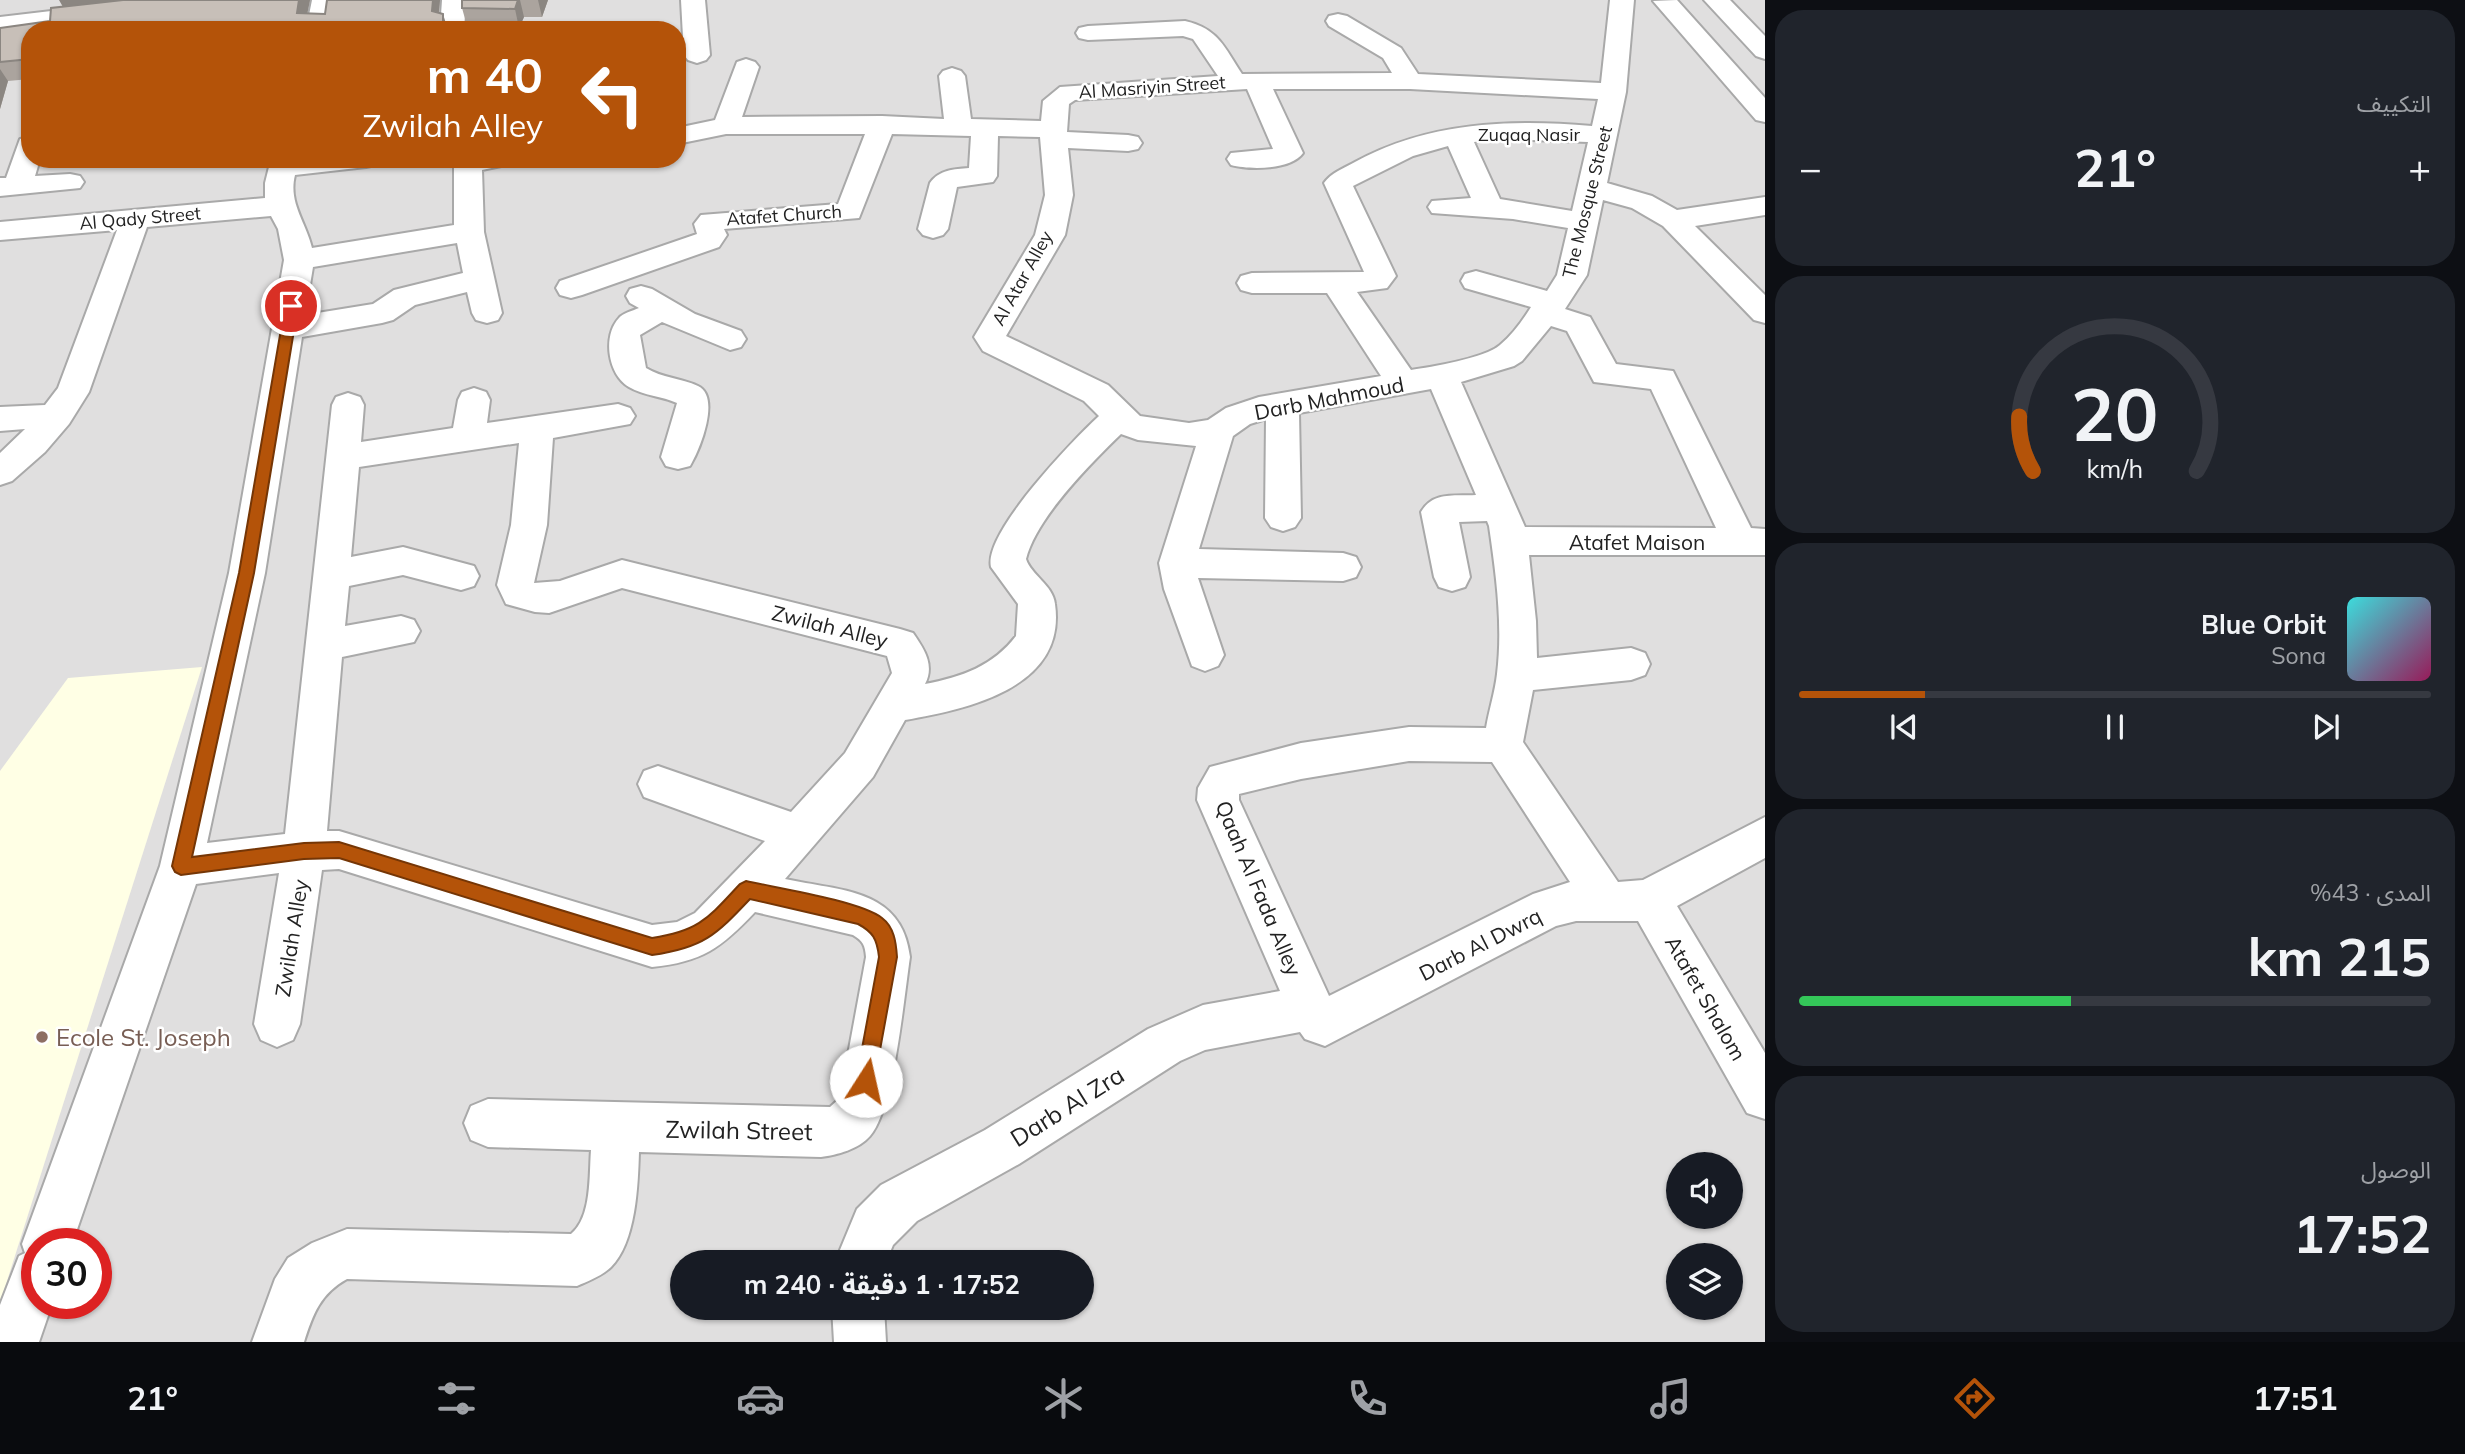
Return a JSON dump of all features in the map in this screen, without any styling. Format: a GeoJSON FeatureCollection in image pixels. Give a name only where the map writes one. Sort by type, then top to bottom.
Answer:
{"type":"FeatureCollection","features":[{"type":"Feature","properties":{"kind":"street"},"geometry":{"type":"LineString","coordinates":[[77,21],[164,5],[177,0]]}},
{"type":"Feature","properties":{"kind":"street"},"geometry":{"type":"LineString","coordinates":[[320,21],[324,0]]}},
{"type":"Feature","properties":{"kind":"street"},"geometry":{"type":"LineString","coordinates":[[453,21],[454,0]]}},
{"type":"Feature","properties":{"kind":"street"},"geometry":{"type":"LineString","coordinates":[[693,0],[696,55]]}},
{"type":"Feature","properties":{"kind":"street"},"geometry":{"type":"LineString","coordinates":[[1621,2],[1675,0]]}},
{"type":"Feature","properties":{"kind":"street"},"geometry":{"type":"LineString","coordinates":[[1665,1],[1765,114]]}},
{"type":"Feature","properties":{"kind":"street","name":"The Mosque Street"},"geometry":{"type":"LineString","coordinates":[[1441,376],[1503,358],[1511,353],[1562,293],[1572,275],[1604,135],[1606,74],[1621,2]]}},
{"type":"Feature","properties":{"kind":"street"},"geometry":{"type":"LineString","coordinates":[[1720,4],[1751,6]]}},
{"type":"Feature","properties":{"kind":"street"},"geometry":{"type":"LineString","coordinates":[[1720,4],[1765,51]]}},
{"type":"Feature","properties":{"kind":"street"},"geometry":{"type":"LineString","coordinates":[[1338,22],[1392,53],[1409,81]]}},
{"type":"Feature","properties":{"kind":"street"},"geometry":{"type":"LineString","coordinates":[[0,24],[21,24]]}},
{"type":"Feature","properties":{"kind":"street"},"geometry":{"type":"LineString","coordinates":[[1088,33],[1185,27],[1202,34],[1246,81],[1289,153],[1285,156],[1241,159]]}},
{"type":"Feature","properties":{"kind":"street"},"geometry":{"type":"LineString","coordinates":[[726,125],[746,67]]}},
{"type":"Feature","properties":{"kind":"street","name":"Al Masriyin Street"},"geometry":{"type":"LineString","coordinates":[[1054,134],[1056,101],[1069,93],[1246,81],[1409,81],[1606,74]]}},
{"type":"Feature","properties":{"kind":"street"},"geometry":{"type":"LineString","coordinates":[[933,229],[944,184],[955,177],[983,176],[971,127],[952,76]]}},
{"type":"Feature","properties":{"kind":"street"},"geometry":{"type":"LineString","coordinates":[[686,134],[726,125],[882,124],[971,127],[1128,143]]}},
{"type":"Feature","properties":{"kind":"street","name":"Atafet Church"},"geometry":{"type":"LineString","coordinates":[[571,288],[709,240],[712,235],[708,224],[710,221],[849,212],[882,124]]}},
{"type":"Feature","properties":{"kind":"street","name":"Zuqaq Nasir"},"geometry":{"type":"LineString","coordinates":[[1343,283],[1376,281],[1381,276],[1338,183],[1367,165],[1405,148],[1457,135],[1549,130],[1604,135]]}},
{"type":"Feature","properties":{"kind":"street","name":"Al Atar Alley"},"geometry":{"type":"LineString","coordinates":[[995,343],[990,337],[992,331],[1050,235],[1059,195],[1054,134]]}},
{"type":"Feature","properties":{"kind":"street"},"geometry":{"type":"LineString","coordinates":[[1457,135],[1489,206]]}},
{"type":"Feature","properties":{"kind":"street"},"geometry":{"type":"LineString","coordinates":[[9,186],[21,163]]}},
{"type":"Feature","properties":{"kind":"street","name":"Al Qady Street"},"geometry":{"type":"LineString","coordinates":[[0,231],[135,219],[326,168]]}},
{"type":"Feature","properties":{"kind":"street"},"geometry":{"type":"LineString","coordinates":[[468,168],[469,232],[487,313]]}},
{"type":"Feature","properties":{"kind":"street"},"geometry":{"type":"LineString","coordinates":[[53,1228],[181,866],[247,573],[299,260],[282,178]]}},
{"type":"Feature","properties":{"kind":"street"},"geometry":{"type":"LineString","coordinates":[[9,186],[70,182]]}},
{"type":"Feature","properties":{"kind":"street"},"geometry":{"type":"LineString","coordinates":[[1592,188],[1642,202],[1673,220],[1765,313]]}},
{"type":"Feature","properties":{"kind":"street"},"geometry":{"type":"LineString","coordinates":[[1442,207],[1489,206],[1536,212],[1584,223]]}},
{"type":"Feature","properties":{"kind":"street"},"geometry":{"type":"LineString","coordinates":[[1673,220],[1765,206]]}},
{"type":"Feature","properties":{"kind":"street"},"geometry":{"type":"LineString","coordinates":[[0,472],[33,443],[57,416],[78,381],[135,219]]}},
{"type":"Feature","properties":{"kind":"street"},"geometry":{"type":"LineString","coordinates":[[299,260],[469,232]]}},
{"type":"Feature","properties":{"kind":"street"},"geometry":{"type":"LineString","coordinates":[[613,273],[644,299],[684,321],[730,339]]}},
{"type":"Feature","properties":{"kind":"street"},"geometry":{"type":"LineString","coordinates":[[287,329],[382,313],[405,297],[480,279]]}},
{"type":"Feature","properties":{"kind":"street"},"geometry":{"type":"LineString","coordinates":[[1476,281],[1548,308],[1579,324],[1605,374],[1658,378],[1663,381],[1753,542]]}},
{"type":"Feature","properties":{"kind":"street"},"geometry":{"type":"LineString","coordinates":[[1252,283],[1343,283],[1340,289],[1403,384]]}},
{"type":"Feature","properties":{"kind":"street"},"geometry":{"type":"LineString","coordinates":[[663,309],[631,324],[624,335],[630,369],[635,375],[645,382],[685,392],[692,397],[694,406],[678,457]]}},
{"type":"Feature","properties":{"kind":"street","name":"Darb Mahmoud"},"geometry":{"type":"LineString","coordinates":[[995,343],[1096,393],[1119,416],[1138,428],[1189,435],[1219,429],[1238,415],[1441,376]]}},
{"type":"Feature","properties":{"kind":"street"},"geometry":{"type":"LineString","coordinates":[[1441,376],[1504,525],[1517,624],[1516,676],[1506,713],[1503,745]]}},
{"type":"Feature","properties":{"kind":"street"},"geometry":{"type":"LineString","coordinates":[[468,438],[474,400]]}},
{"type":"Feature","properties":{"kind":"street","name":"Zwilah Alley"},"geometry":{"type":"LineString","coordinates":[[277,1024],[304,851],[348,405]]}},
{"type":"Feature","properties":{"kind":"street"},"geometry":{"type":"LineString","coordinates":[[1282,405],[1283,518]]}},
{"type":"Feature","properties":{"kind":"street"},"geometry":{"type":"LineString","coordinates":[[0,419],[57,416]]}},
{"type":"Feature","properties":{"kind":"street"},"geometry":{"type":"LineString","coordinates":[[342,457],[618,416]]}},
{"type":"Feature","properties":{"kind":"street"},"geometry":{"type":"LineString","coordinates":[[893,706],[959,693],[1007,673],[1034,643],[1037,602],[1029,588],[1010,568],[1008,561],[1011,551],[1040,499],[1077,455],[1119,416]]}},
{"type":"Feature","properties":{"kind":"street","name":"Zwilah Alley"},"geometry":{"type":"LineString","coordinates":[[181,866],[304,851],[339,850],[652,946],[680,943],[710,928],[799,834],[859,765],[911,674],[912,665],[900,644],[622,574],[608,576],[565,596],[531,598],[519,594],[515,585],[530,525],[537,429]]}},
{"type":"Feature","properties":{"kind":"street"},"geometry":{"type":"LineString","coordinates":[[1205,655],[1182,589],[1177,563],[1219,429]]}},
{"type":"Feature","properties":{"kind":"street","name":"Atafet Maison"},"geometry":{"type":"LineString","coordinates":[[1452,577],[1438,512],[1442,509],[1504,525],[1753,542]]}},
{"type":"Feature","properties":{"kind":"street"},"geometry":{"type":"LineString","coordinates":[[330,575],[403,561],[461,576]]}},
{"type":"Feature","properties":{"kind":"street"},"geometry":{"type":"LineString","coordinates":[[1177,563],[1343,567]]}},
{"type":"Feature","properties":{"kind":"street"},"geometry":{"type":"LineString","coordinates":[[323,645],[401,631]]}},
{"type":"Feature","properties":{"kind":"street"},"geometry":{"type":"LineString","coordinates":[[1516,676],[1631,664]]}},
{"type":"Feature","properties":{"kind":"street","name":"Qaah Al Fada Alley"},"geometry":{"type":"LineString","coordinates":[[1315,1016],[1218,800],[1218,788],[1224,780],[1301,761],[1409,744],[1503,745]]}},
{"type":"Feature","properties":{"kind":"street","name":"Atafet Shalom"},"geometry":{"type":"LineString","coordinates":[[1503,745],[1628,900],[1764,1096]]}},
{"type":"Feature","properties":{"kind":"street"},"geometry":{"type":"LineString","coordinates":[[658,784],[799,834]]}},
{"type":"Feature","properties":{"kind":"street"},"geometry":{"type":"LineString","coordinates":[[1628,900],[1765,835]]}},
{"type":"Feature","properties":{"kind":"street","name":"Zwilah Street"},"geometry":{"type":"LineString","coordinates":[[488,1123],[821,1133],[838,1131],[854,1121],[862,1106],[888,957],[887,939],[877,925],[861,916],[746,890]]}},
{"type":"Feature","properties":{"kind":"street","name":"Darb Al Dwrq"},"geometry":{"type":"LineString","coordinates":[[1315,1016],[1325,1023],[1548,908],[1576,901],[1628,900]]}},
{"type":"Feature","properties":{"kind":"street","name":"Darb Al Zra"},"geometry":{"type":"LineString","coordinates":[[865,1250],[875,1227],[899,1203],[1002,1147],[1164,1045],[1203,1028],[1315,1016]]}},
{"type":"Feature","properties":{"kind":"street"},"geometry":{"type":"LineString","coordinates":[[278,1342],[299,1283],[322,1262],[347,1254],[577,1260],[594,1249],[604,1232],[617,1127]]}},
{"type":"Feature","properties":{"kind":"street"},"geometry":{"type":"LineString","coordinates":[[13,1342],[21,1319]]}},
{"type":"Feature","properties":{"kind":"street"},"geometry":{"type":"LineString","coordinates":[[859,1320],[860,1342]]}},
{"type":"Feature","properties":{"kind":"shaded area"},"geometry":{"type":"Polygon","coordinates":[[[0,0],[1765,0],[1765,1342],[0,1342],[0,0]]]}},
{"type":"Feature","properties":{"kind":"shaded area","name":"Ecole St. Joseph"},"geometry":{"type":"Polygon","coordinates":[[[202,667],[24,1228],[21,1228],[21,1237],[0,1303],[0,771],[68,678],[202,667]]]}},
{"type":"Feature","properties":{"kind":"building"},"geometry":{"type":"Polygon","coordinates":[[[123,0],[299,0],[297,13],[325,14],[327,0],[433,0],[432,11],[443,14],[443,21],[50,21],[51,8],[123,0]]]}},
{"type":"Feature","properties":{"kind":"building"},"geometry":{"type":"Polygon","coordinates":[[[462,0],[518,0],[515,9],[462,8],[462,0]]]}},
{"type":"Feature","properties":{"kind":"building"},"geometry":{"type":"Polygon","coordinates":[[[21,25],[21,60],[0,62],[0,28],[21,25]]]}},
{"type":"Feature","properties":{"kind":"place","name":"Ecole St. Joseph"},"geometry":{"type":"Point","coordinates":[42,1037]}},
{"type":"Feature","properties":{"kind":"route"},"geometry":{"type":"LineString","coordinates":[[291,306],[247,573],[181,866],[304,851],[339,850],[652,946],[680,943],[710,928],[746,890],[861,916],[877,925],[887,939],[888,957],[866,1081]]}}]}
